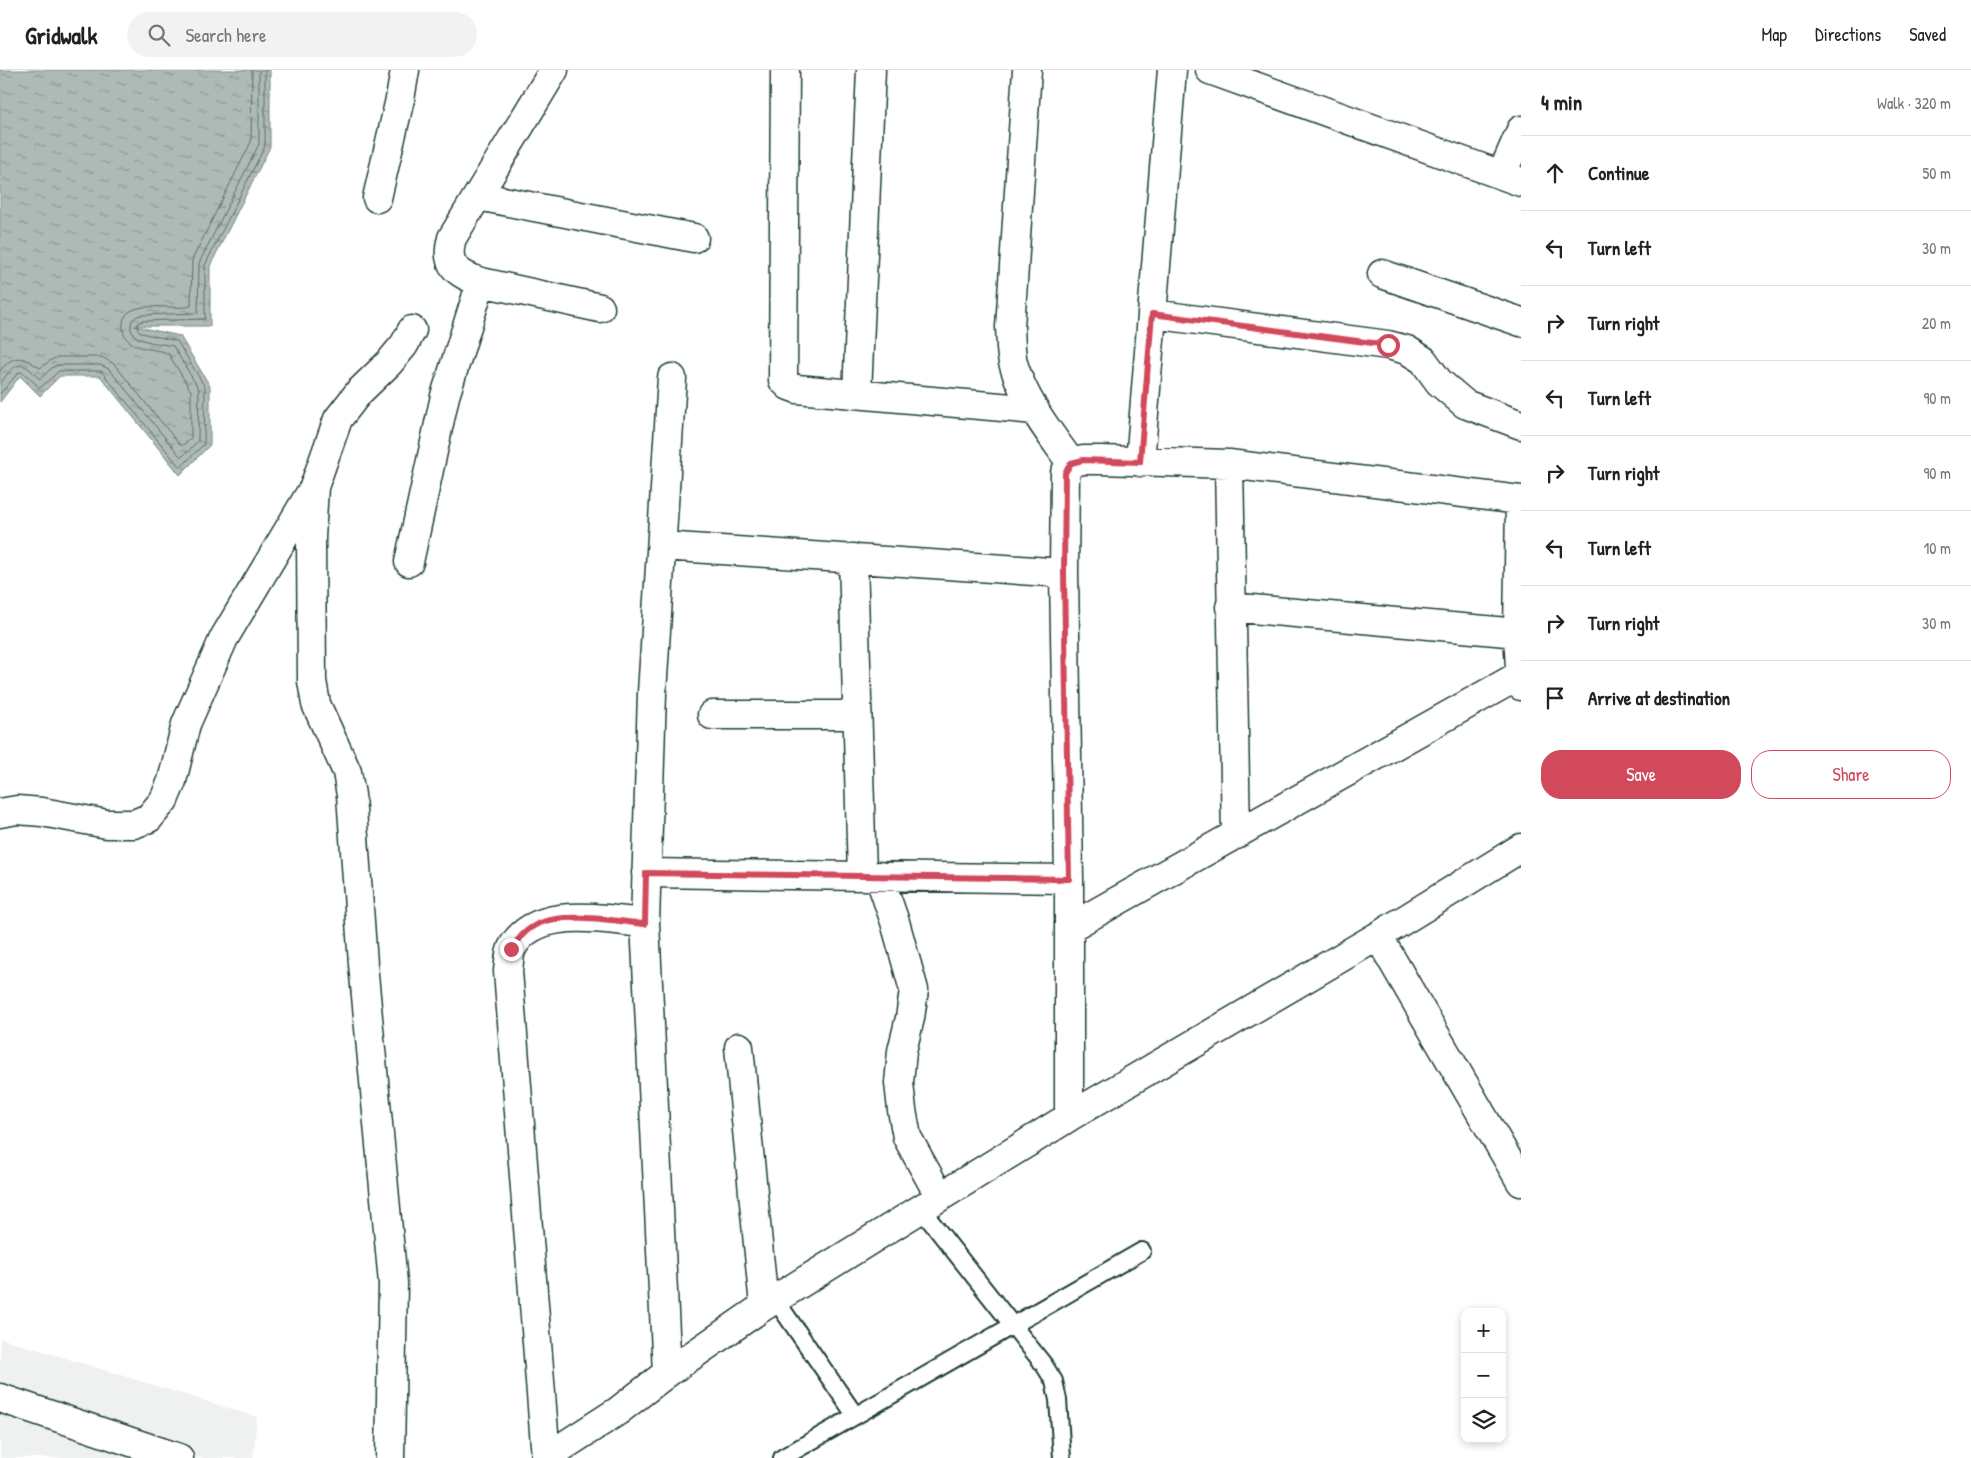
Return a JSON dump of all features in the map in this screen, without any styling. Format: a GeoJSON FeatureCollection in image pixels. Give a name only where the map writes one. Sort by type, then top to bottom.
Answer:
{"type":"FeatureCollection","features":[{"type":"Feature","properties":{"kind":"street"},"geometry":{"type":"LineString","coordinates":[[377,198],[405,70]]}},
{"type":"Feature","properties":{"kind":"street"},"geometry":{"type":"LineString","coordinates":[[554,70],[452,238],[449,249],[452,264],[463,276],[481,282],[600,308]]}},
{"type":"Feature","properties":{"kind":"street"},"geometry":{"type":"LineString","coordinates":[[785,70],[783,380],[789,386],[797,389],[1035,410]]}},
{"type":"Feature","properties":{"kind":"street"},"geometry":{"type":"LineString","coordinates":[[856,394],[871,70]]}},
{"type":"Feature","properties":{"kind":"street"},"geometry":{"type":"LineString","coordinates":[[1027,70],[1010,327],[1013,364],[1035,410],[1071,463]]}},
{"type":"Feature","properties":{"kind":"street"},"geometry":{"type":"LineString","coordinates":[[1140,462],[1172,70]]}},
{"type":"Feature","properties":{"kind":"street"},"geometry":{"type":"LineString","coordinates":[[1210,70],[1512,178],[1521,130]]}},
{"type":"Feature","properties":{"kind":"street"},"geometry":{"type":"LineString","coordinates":[[478,196],[694,238]]}},
{"type":"Feature","properties":{"kind":"street"},"geometry":{"type":"LineString","coordinates":[[1382,274],[1521,322]]}},
{"type":"Feature","properties":{"kind":"street"},"geometry":{"type":"LineString","coordinates":[[409,562],[445,396],[481,282]]}},
{"type":"Feature","properties":{"kind":"street"},"geometry":{"type":"LineString","coordinates":[[1152,314],[1388,345],[1407,350],[1423,360],[1439,382],[1465,404],[1521,425]]}},
{"type":"Feature","properties":{"kind":"street"},"geometry":{"type":"LineString","coordinates":[[0,813],[17,810],[107,824],[134,824],[149,818],[164,800],[172,781],[186,724],[224,638],[314,488],[338,418],[359,392],[389,363],[404,345],[412,330]]}},
{"type":"Feature","properties":{"kind":"street"},"geometry":{"type":"LineString","coordinates":[[667,1373],[645,924],[652,693],[672,378]]}},
{"type":"Feature","properties":{"kind":"street"},"geometry":{"type":"LineString","coordinates":[[1069,928],[1521,680],[1518,633],[1520,494],[1228,464],[1083,460],[1071,463],[1065,473],[1064,573],[1069,879],[1069,928],[1069,1117]]}},
{"type":"Feature","properties":{"kind":"street"},"geometry":{"type":"LineString","coordinates":[[1228,464],[1236,835]]}},
{"type":"Feature","properties":{"kind":"street"},"geometry":{"type":"LineString","coordinates":[[314,488],[311,538],[312,681],[316,704],[347,772],[351,796],[363,964],[393,1283],[390,1458]]}},
{"type":"Feature","properties":{"kind":"street"},"geometry":{"type":"LineString","coordinates":[[662,546],[1064,573]]}},
{"type":"Feature","properties":{"kind":"street"},"geometry":{"type":"LineString","coordinates":[[853,558],[858,715],[870,876],[895,922],[914,990],[902,1051],[899,1083],[907,1137],[931,1203]]}},
{"type":"Feature","properties":{"kind":"street"},"geometry":{"type":"LineString","coordinates":[[1230,607],[1518,633]]}},
{"type":"Feature","properties":{"kind":"street"},"geometry":{"type":"LineString","coordinates":[[712,715],[858,715]]}},
{"type":"Feature","properties":{"kind":"street"},"geometry":{"type":"LineString","coordinates":[[645,924],[565,918],[540,922],[523,933],[511,949],[508,971],[545,1458],[618,1410],[667,1373],[769,1302],[1069,1117],[1378,936],[1521,848]]}},
{"type":"Feature","properties":{"kind":"street"},"geometry":{"type":"LineString","coordinates":[[646,873],[1069,879]]}},
{"type":"Feature","properties":{"kind":"street"},"geometry":{"type":"LineString","coordinates":[[1378,936],[1521,1182]]}},
{"type":"Feature","properties":{"kind":"street"},"geometry":{"type":"LineString","coordinates":[[739,1047],[769,1302]]}},
{"type":"Feature","properties":{"kind":"street"},"geometry":{"type":"LineString","coordinates":[[0,1398],[124,1449],[179,1458]]}},
{"type":"Feature","properties":{"kind":"lane"},"geometry":{"type":"LineString","coordinates":[[931,1203],[1012,1325],[1044,1365],[1054,1381],[1062,1432],[1062,1458]]}},
{"type":"Feature","properties":{"kind":"lane"},"geometry":{"type":"LineString","coordinates":[[782,1458],[1142,1251]]}},
{"type":"Feature","properties":{"kind":"lane"},"geometry":{"type":"LineString","coordinates":[[769,1302],[855,1416]]}},
{"type":"Feature","properties":{"kind":"shaded area"},"geometry":{"type":"Polygon","coordinates":[[[0,1338],[257,1417],[253,1458],[0,1458],[0,1338]]]}},
{"type":"Feature","properties":{"kind":"water"},"geometry":{"type":"Polygon","coordinates":[[[0,70],[270,70],[270,147],[210,266],[210,326],[134,326],[180,336],[210,386],[210,445],[180,475],[100,376],[60,376],[40,396],[20,376],[0,402],[0,70]]]}},
{"type":"Feature","properties":{"kind":"route"},"geometry":{"type":"LineString","coordinates":[[511,949],[523,933],[540,922],[565,918],[645,924],[646,873],[1069,879],[1064,573],[1065,473],[1071,463],[1083,460],[1140,462],[1152,314],[1388,345]]}}]}
